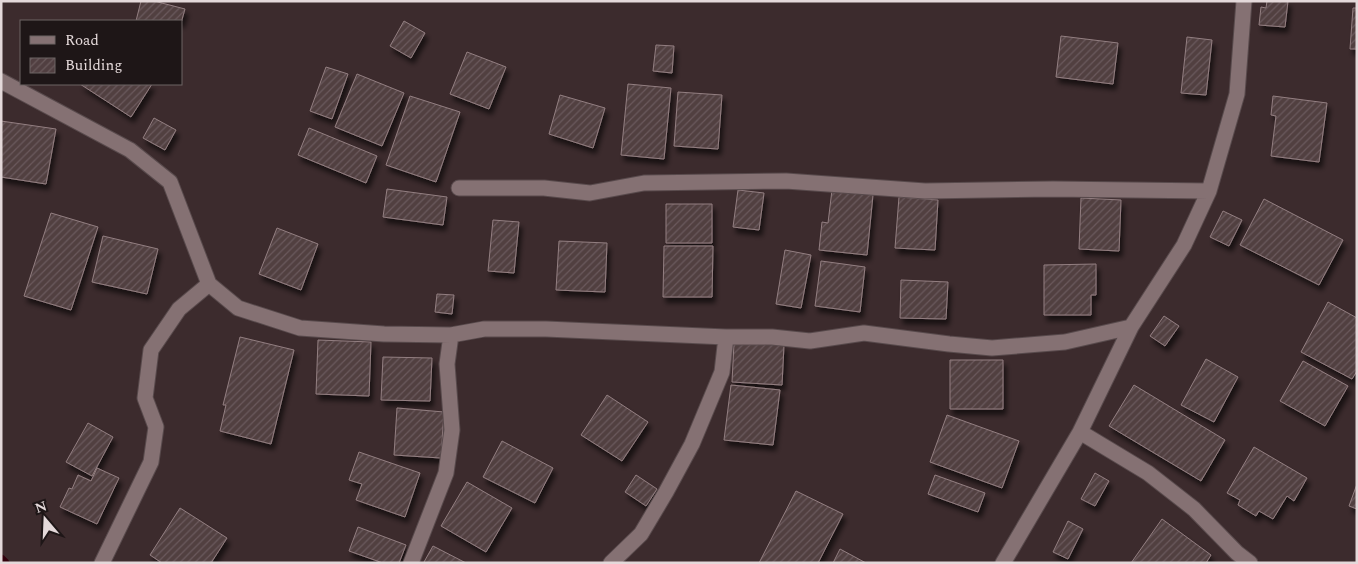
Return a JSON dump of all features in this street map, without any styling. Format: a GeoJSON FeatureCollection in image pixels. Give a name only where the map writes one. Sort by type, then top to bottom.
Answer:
{"type":"FeatureCollection","features":[{"type":"Feature","properties":{"kind":"street"},"geometry":{"type":"LineString","coordinates":[[1003,563],[1080,432],[1131,327],[1184,245],[1209,191],[1236,94],[1244,1]]}},
{"type":"Feature","properties":{"kind":"street"},"geometry":{"type":"LineString","coordinates":[[1,81],[130,150],[170,182],[209,284],[238,308],[300,328],[384,334],[451,335],[484,329],[546,329],[726,337],[772,337],[810,341],[864,333],[992,348],[1065,342],[1131,327]]}},
{"type":"Feature","properties":{"kind":"street"},"geometry":{"type":"LineString","coordinates":[[459,188],[544,188],[590,193],[644,183],[786,181],[925,191],[1054,189],[1209,191]]}},
{"type":"Feature","properties":{"kind":"street"},"geometry":{"type":"LineString","coordinates":[[102,563],[151,462],[156,427],[145,398],[151,350],[179,309],[209,284]]}},
{"type":"Feature","properties":{"kind":"street"},"geometry":{"type":"LineString","coordinates":[[411,563],[446,473],[452,430],[447,364],[451,335]]}},
{"type":"Feature","properties":{"kind":"street"},"geometry":{"type":"LineString","coordinates":[[611,563],[640,534],[666,492],[692,444],[722,372],[726,337]]}},
{"type":"Feature","properties":{"kind":"street"},"geometry":{"type":"LineString","coordinates":[[1080,432],[1148,473],[1194,509],[1237,554],[1250,563]]}},
{"type":"Feature","properties":{"kind":"building"},"geometry":{"type":"Polygon","coordinates":[[[141,1],[154,1],[185,9],[182,20],[136,20],[141,1]]]}},
{"type":"Feature","properties":{"kind":"building"},"geometry":{"type":"Polygon","coordinates":[[[1267,1],[1288,1],[1285,27],[1259,25],[1261,7],[1266,8],[1267,1]]]}},
{"type":"Feature","properties":{"kind":"building"},"geometry":{"type":"Polygon","coordinates":[[[1353,8],[1357,8],[1357,49],[1350,49],[1353,8]]]}},
{"type":"Feature","properties":{"kind":"building"},"geometry":{"type":"Polygon","coordinates":[[[404,21],[425,33],[411,58],[390,46],[404,21]]]}},
{"type":"Feature","properties":{"kind":"building"},"geometry":{"type":"Polygon","coordinates":[[[1061,36],[1118,43],[1113,84],[1056,77],[1061,36]]]}},
{"type":"Feature","properties":{"kind":"building"},"geometry":{"type":"Polygon","coordinates":[[[1187,37],[1212,40],[1206,95],[1181,93],[1187,37]]]}},
{"type":"Feature","properties":{"kind":"building"},"geometry":{"type":"Polygon","coordinates":[[[656,45],[674,46],[672,73],[653,71],[656,45]]]}},
{"type":"Feature","properties":{"kind":"building"},"geometry":{"type":"Polygon","coordinates":[[[467,52],[506,67],[489,109],[450,94],[467,52]]]}},
{"type":"Feature","properties":{"kind":"building"},"geometry":{"type":"Polygon","coordinates":[[[326,67],[348,74],[332,119],[310,111],[326,67]]]}},
{"type":"Feature","properties":{"kind":"building"},"geometry":{"type":"Polygon","coordinates":[[[357,74],[404,93],[382,146],[335,127],[357,74]]]}},
{"type":"Feature","properties":{"kind":"building"},"geometry":{"type":"Polygon","coordinates":[[[628,84],[671,88],[664,159],[621,155],[628,84]]]}},
{"type":"Feature","properties":{"kind":"building"},"geometry":{"type":"Polygon","coordinates":[[[82,85],[151,85],[131,117],[82,85]]]}},
{"type":"Feature","properties":{"kind":"building"},"geometry":{"type":"Polygon","coordinates":[[[678,92],[722,95],[718,149],[674,146],[678,92]]]}},
{"type":"Feature","properties":{"kind":"building"},"geometry":{"type":"Polygon","coordinates":[[[560,95],[605,108],[593,148],[549,134],[560,95]]]}},
{"type":"Feature","properties":{"kind":"building"},"geometry":{"type":"Polygon","coordinates":[[[410,96],[460,112],[436,182],[386,165],[410,96]]]}},
{"type":"Feature","properties":{"kind":"building"},"geometry":{"type":"Polygon","coordinates":[[[1273,96],[1327,103],[1319,162],[1271,156],[1276,116],[1271,115],[1273,96]]]}},
{"type":"Feature","properties":{"kind":"building"},"geometry":{"type":"Polygon","coordinates":[[[154,118],[176,130],[165,150],[143,138],[154,118]]]}},
{"type":"Feature","properties":{"kind":"building"},"geometry":{"type":"Polygon","coordinates":[[[1,121],[56,129],[46,184],[1,177],[1,121]]]}},
{"type":"Feature","properties":{"kind":"building"},"geometry":{"type":"Polygon","coordinates":[[[309,128],[377,156],[366,183],[298,155],[309,128]]]}},
{"type":"Feature","properties":{"kind":"building"},"geometry":{"type":"Polygon","coordinates":[[[387,189],[447,197],[443,225],[383,217],[387,189]]]}},
{"type":"Feature","properties":{"kind":"building"},"geometry":{"type":"Polygon","coordinates":[[[738,190],[764,193],[759,230],[733,227],[738,190]]]}},
{"type":"Feature","properties":{"kind":"building"},"geometry":{"type":"Polygon","coordinates":[[[832,190],[873,195],[867,255],[819,250],[822,222],[828,223],[832,190]]]}},
{"type":"Feature","properties":{"kind":"building"},"geometry":{"type":"Polygon","coordinates":[[[899,197],[938,200],[935,250],[895,248],[899,197]]]}},
{"type":"Feature","properties":{"kind":"building"},"geometry":{"type":"Polygon","coordinates":[[[1081,198],[1121,200],[1119,251],[1079,249],[1081,198]]]}},
{"type":"Feature","properties":{"kind":"building"},"geometry":{"type":"Polygon","coordinates":[[[1264,199],[1343,240],[1319,285],[1240,245],[1264,199]]]}},
{"type":"Feature","properties":{"kind":"building"},"geometry":{"type":"Polygon","coordinates":[[[666,204],[712,204],[712,243],[666,243],[666,204]]]}},
{"type":"Feature","properties":{"kind":"building"},"geometry":{"type":"Polygon","coordinates":[[[1223,211],[1242,220],[1229,246],[1210,237],[1223,211]]]}},
{"type":"Feature","properties":{"kind":"building"},"geometry":{"type":"Polygon","coordinates":[[[51,213],[98,227],[71,310],[24,296],[51,213]]]}},
{"type":"Feature","properties":{"kind":"building"},"geometry":{"type":"Polygon","coordinates":[[[493,220],[519,222],[514,273],[488,271],[493,220]]]}},
{"type":"Feature","properties":{"kind":"building"},"geometry":{"type":"Polygon","coordinates":[[[277,228],[318,244],[301,290],[259,274],[277,228]]]}},
{"type":"Feature","properties":{"kind":"building"},"geometry":{"type":"Polygon","coordinates":[[[103,236],[158,249],[147,294],[92,282],[103,236]]]}},
{"type":"Feature","properties":{"kind":"building"},"geometry":{"type":"Polygon","coordinates":[[[559,241],[607,243],[605,292],[556,290],[559,241]]]}},
{"type":"Feature","properties":{"kind":"building"},"geometry":{"type":"Polygon","coordinates":[[[664,246],[713,246],[712,297],[663,297],[664,246]]]}},
{"type":"Feature","properties":{"kind":"building"},"geometry":{"type":"Polygon","coordinates":[[[785,250],[811,255],[801,308],[776,304],[785,250]]]}},
{"type":"Feature","properties":{"kind":"building"},"geometry":{"type":"Polygon","coordinates":[[[821,261],[865,267],[860,312],[815,306],[821,261]]]}},
{"type":"Feature","properties":{"kind":"building"},"geometry":{"type":"Polygon","coordinates":[[[1096,264],[1096,295],[1091,295],[1091,315],[1044,315],[1044,265],[1096,264]]]}},
{"type":"Feature","properties":{"kind":"building"},"geometry":{"type":"Polygon","coordinates":[[[901,280],[948,282],[946,319],[900,318],[901,280]]]}},
{"type":"Feature","properties":{"kind":"building"},"geometry":{"type":"Polygon","coordinates":[[[437,294],[454,295],[452,314],[435,312],[437,294]]]}},
{"type":"Feature","properties":{"kind":"building"},"geometry":{"type":"Polygon","coordinates":[[[1328,302],[1357,318],[1357,371],[1352,379],[1301,352],[1328,302]]]}},
{"type":"Feature","properties":{"kind":"building"},"geometry":{"type":"Polygon","coordinates":[[[1164,316],[1179,326],[1165,346],[1150,336],[1164,316]]]}},
{"type":"Feature","properties":{"kind":"building"},"geometry":{"type":"Polygon","coordinates":[[[240,337],[294,350],[271,444],[220,431],[226,405],[223,405],[240,337]]]}},
{"type":"Feature","properties":{"kind":"building"},"geometry":{"type":"Polygon","coordinates":[[[318,340],[371,342],[369,396],[316,394],[318,340]]]}},
{"type":"Feature","properties":{"kind":"building"},"geometry":{"type":"Polygon","coordinates":[[[734,343],[784,345],[782,385],[732,382],[734,343]]]}},
{"type":"Feature","properties":{"kind":"building"},"geometry":{"type":"Polygon","coordinates":[[[383,357],[432,358],[430,401],[381,400],[383,357]]]}},
{"type":"Feature","properties":{"kind":"building"},"geometry":{"type":"Polygon","coordinates":[[[1206,359],[1238,377],[1214,422],[1181,405],[1206,359]]]}},
{"type":"Feature","properties":{"kind":"building"},"geometry":{"type":"Polygon","coordinates":[[[950,360],[1003,360],[1003,409],[950,409],[950,360]]]}},
{"type":"Feature","properties":{"kind":"building"},"geometry":{"type":"Polygon","coordinates":[[[1303,361],[1348,386],[1325,426],[1280,401],[1303,361]]]}},
{"type":"Feature","properties":{"kind":"building"},"geometry":{"type":"Polygon","coordinates":[[[731,385],[780,390],[773,445],[724,440],[731,385]]]}},
{"type":"Feature","properties":{"kind":"building"},"geometry":{"type":"Polygon","coordinates":[[[1134,385],[1225,440],[1201,481],[1109,426],[1134,385]]]}},
{"type":"Feature","properties":{"kind":"building"},"geometry":{"type":"Polygon","coordinates":[[[607,395],[648,422],[622,461],[581,435],[607,395]]]}},
{"type":"Feature","properties":{"kind":"building"},"geometry":{"type":"Polygon","coordinates":[[[397,408],[444,412],[441,458],[394,455],[397,408]]]}},
{"type":"Feature","properties":{"kind":"building"},"geometry":{"type":"Polygon","coordinates":[[[947,415],[1019,441],[1002,488],[930,462],[947,415]]]}},
{"type":"Feature","properties":{"kind":"building"},"geometry":{"type":"Polygon","coordinates":[[[88,423],[113,437],[92,476],[66,462],[88,423]]]}},
{"type":"Feature","properties":{"kind":"building"},"geometry":{"type":"Polygon","coordinates":[[[502,441],[553,468],[535,503],[483,477],[502,441]]]}},
{"type":"Feature","properties":{"kind":"building"},"geometry":{"type":"Polygon","coordinates":[[[1254,447],[1307,478],[1294,501],[1287,496],[1273,519],[1259,511],[1256,516],[1238,505],[1240,500],[1227,493],[1254,447]]]}},
{"type":"Feature","properties":{"kind":"building"},"geometry":{"type":"Polygon","coordinates":[[[359,452],[420,473],[405,517],[356,500],[362,484],[349,480],[359,452]]]}},
{"type":"Feature","properties":{"kind":"building"},"geometry":{"type":"Polygon","coordinates":[[[97,468],[119,478],[97,524],[60,507],[69,488],[72,489],[78,475],[91,481],[97,468]]]}},
{"type":"Feature","properties":{"kind":"building"},"geometry":{"type":"Polygon","coordinates":[[[1095,473],[1109,481],[1095,506],[1081,499],[1095,473]]]}},
{"type":"Feature","properties":{"kind":"building"},"geometry":{"type":"Polygon","coordinates":[[[636,475],[657,489],[646,506],[625,492],[636,475]]]}},
{"type":"Feature","properties":{"kind":"building"},"geometry":{"type":"Polygon","coordinates":[[[935,475],[985,493],[978,512],[928,494],[935,475]]]}},
{"type":"Feature","properties":{"kind":"building"},"geometry":{"type":"Polygon","coordinates":[[[467,482],[512,508],[486,552],[441,526],[467,482]]]}},
{"type":"Feature","properties":{"kind":"building"},"geometry":{"type":"Polygon","coordinates":[[[1357,484],[1357,509],[1349,506],[1357,484]]]}},
{"type":"Feature","properties":{"kind":"building"},"geometry":{"type":"Polygon","coordinates":[[[796,491],[843,514],[818,563],[759,563],[796,491]]]}},
{"type":"Feature","properties":{"kind":"building"},"geometry":{"type":"Polygon","coordinates":[[[180,508],[227,538],[211,563],[162,563],[150,555],[180,508]]]}},
{"type":"Feature","properties":{"kind":"building"},"geometry":{"type":"Polygon","coordinates":[[[1162,519],[1211,555],[1206,563],[1131,563],[1162,519]]]}},
{"type":"Feature","properties":{"kind":"building"},"geometry":{"type":"Polygon","coordinates":[[[1068,521],[1083,529],[1068,559],[1053,552],[1068,521]]]}},
{"type":"Feature","properties":{"kind":"building"},"geometry":{"type":"Polygon","coordinates":[[[358,527],[406,545],[399,563],[383,563],[349,551],[358,527]]]}},
{"type":"Feature","properties":{"kind":"building"},"geometry":{"type":"Polygon","coordinates":[[[433,546],[466,563],[425,563],[433,546]]]}},
{"type":"Feature","properties":{"kind":"building"},"geometry":{"type":"Polygon","coordinates":[[[840,549],[866,563],[833,563],[840,549]]]}},
{"type":"Feature","properties":{"kind":"waterway"},"geometry":{"type":"LineString","coordinates":[[1,559],[5,563]]}}]}
